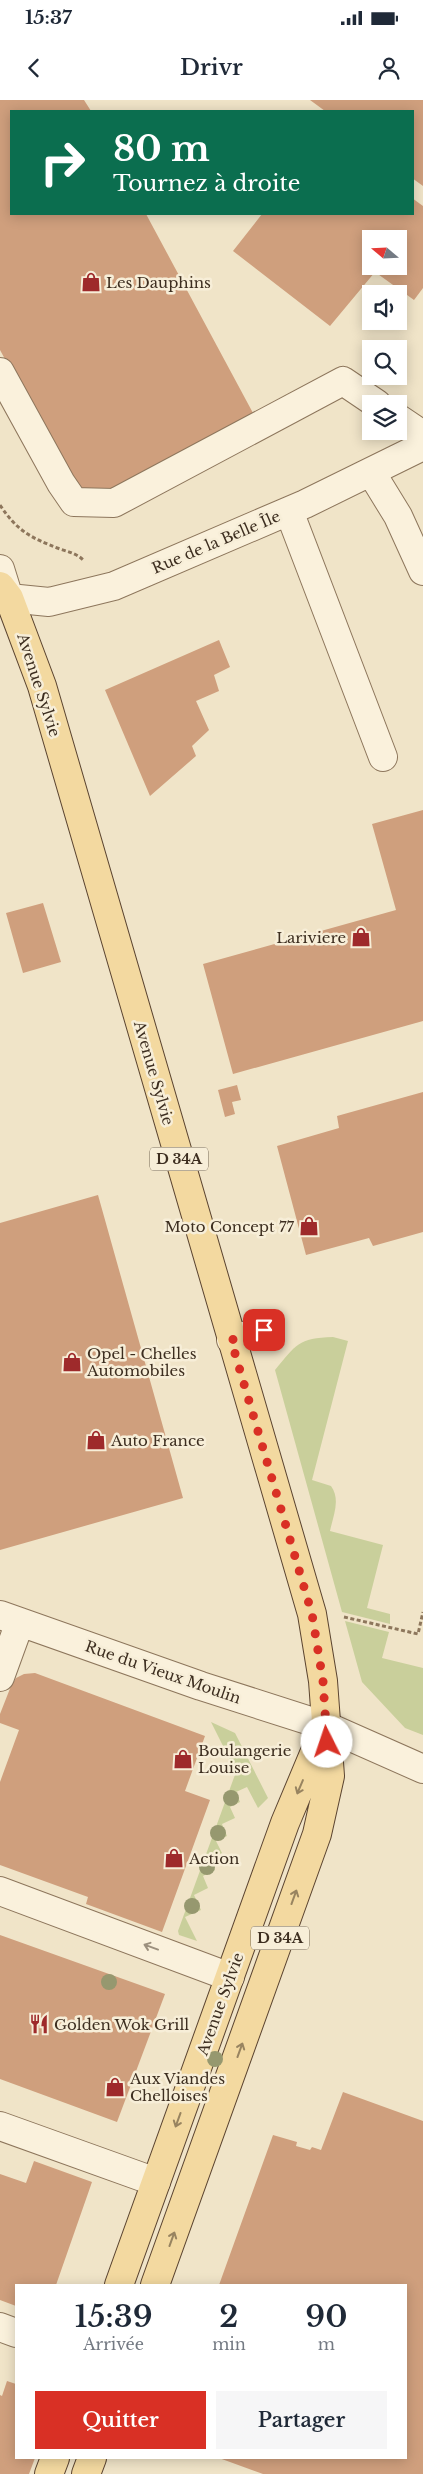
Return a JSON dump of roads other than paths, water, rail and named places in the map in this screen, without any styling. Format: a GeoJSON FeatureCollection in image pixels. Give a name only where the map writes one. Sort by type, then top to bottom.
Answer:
{"type":"FeatureCollection","features":[{"type":"Feature","properties":{"kind":"main road","name":"Avenue Sylvie"},"geometry":{"type":"LineString","coordinates":[[3,593],[42,686],[312,1614],[323,1681],[330,1776],[317,1834],[155,2284]]}},
{"type":"Feature","properties":{"kind":"main road","name":"Avenue Sylvie"},"geometry":{"type":"LineString","coordinates":[[119,2284],[285,1823],[326,1726]]}},
{"type":"Feature","properties":{"kind":"main road"},"geometry":{"type":"LineString","coordinates":[[49,2474],[55,2459]]}},
{"type":"Feature","properties":{"kind":"main road"},"geometry":{"type":"LineString","coordinates":[[86,2474],[92,2459]]}},
{"type":"Feature","properties":{"kind":"street"},"geometry":{"type":"LineString","coordinates":[[0,372],[60,483],[74,502],[114,503],[290,411],[343,381],[364,395]]}},
{"type":"Feature","properties":{"kind":"street"},"geometry":{"type":"LineString","coordinates":[[407,428],[420,442]]}},
{"type":"Feature","properties":{"kind":"street","name":"Rue de la Belle Île"},"geometry":{"type":"LineString","coordinates":[[3,593],[49,602],[96,592],[114,586],[289,511],[371,472],[420,442]]}},
{"type":"Feature","properties":{"kind":"street"},"geometry":{"type":"LineString","coordinates":[[371,472],[398,516],[423,571]]}},
{"type":"Feature","properties":{"kind":"street"},"geometry":{"type":"LineString","coordinates":[[289,511],[383,757]]}},
{"type":"Feature","properties":{"kind":"street","name":"D 34A"},"geometry":{"type":"LineString","coordinates":[[0,569],[3,593]]}},
{"type":"Feature","properties":{"kind":"street"},"geometry":{"type":"LineString","coordinates":[[231,1340],[264,1330]]}},
{"type":"Feature","properties":{"kind":"street"},"geometry":{"type":"LineString","coordinates":[[0,1676],[10,1619]]}},
{"type":"Feature","properties":{"kind":"street","name":"Rue du Vieux Moulin"},"geometry":{"type":"LineString","coordinates":[[10,1619],[201,1686],[326,1726],[423,1769]]}},
{"type":"Feature","properties":{"kind":"street"},"geometry":{"type":"LineString","coordinates":[[0,1892],[230,1977]]}},
{"type":"Feature","properties":{"kind":"street"},"geometry":{"type":"LineString","coordinates":[[0,2126],[156,2182]]}},
{"type":"Feature","properties":{"kind":"street"},"geometry":{"type":"LineString","coordinates":[[0,2327],[15,2332]]}},
{"type":"Feature","properties":{"kind":"place","name":"Les Dauphins"},"geometry":{"type":"Point","coordinates":[91,282]}},
{"type":"Feature","properties":{"kind":"place","name":"Lariviere"},"geometry":{"type":"Point","coordinates":[361,937]}},
{"type":"Feature","properties":{"kind":"place","name":"Moto Concept 77"},"geometry":{"type":"Point","coordinates":[309,1226]}},
{"type":"Feature","properties":{"kind":"place","name":"Opel - Chelles Automobiles"},"geometry":{"type":"Point","coordinates":[72,1362]}},
{"type":"Feature","properties":{"kind":"place","name":"Auto France"},"geometry":{"type":"Point","coordinates":[96,1440]}},
{"type":"Feature","properties":{"kind":"place","name":"Boulangerie Louise"},"geometry":{"type":"Point","coordinates":[183,1759]}},
{"type":"Feature","properties":{"kind":"place","name":"Action"},"geometry":{"type":"Point","coordinates":[174,1858]}},
{"type":"Feature","properties":{"kind":"place","name":"Golden Wok Grill"},"geometry":{"type":"Point","coordinates":[39,2024]}},
{"type":"Feature","properties":{"kind":"place","name":"Aux Viandes Chelloises"},"geometry":{"type":"Point","coordinates":[115,2087]}}]}
